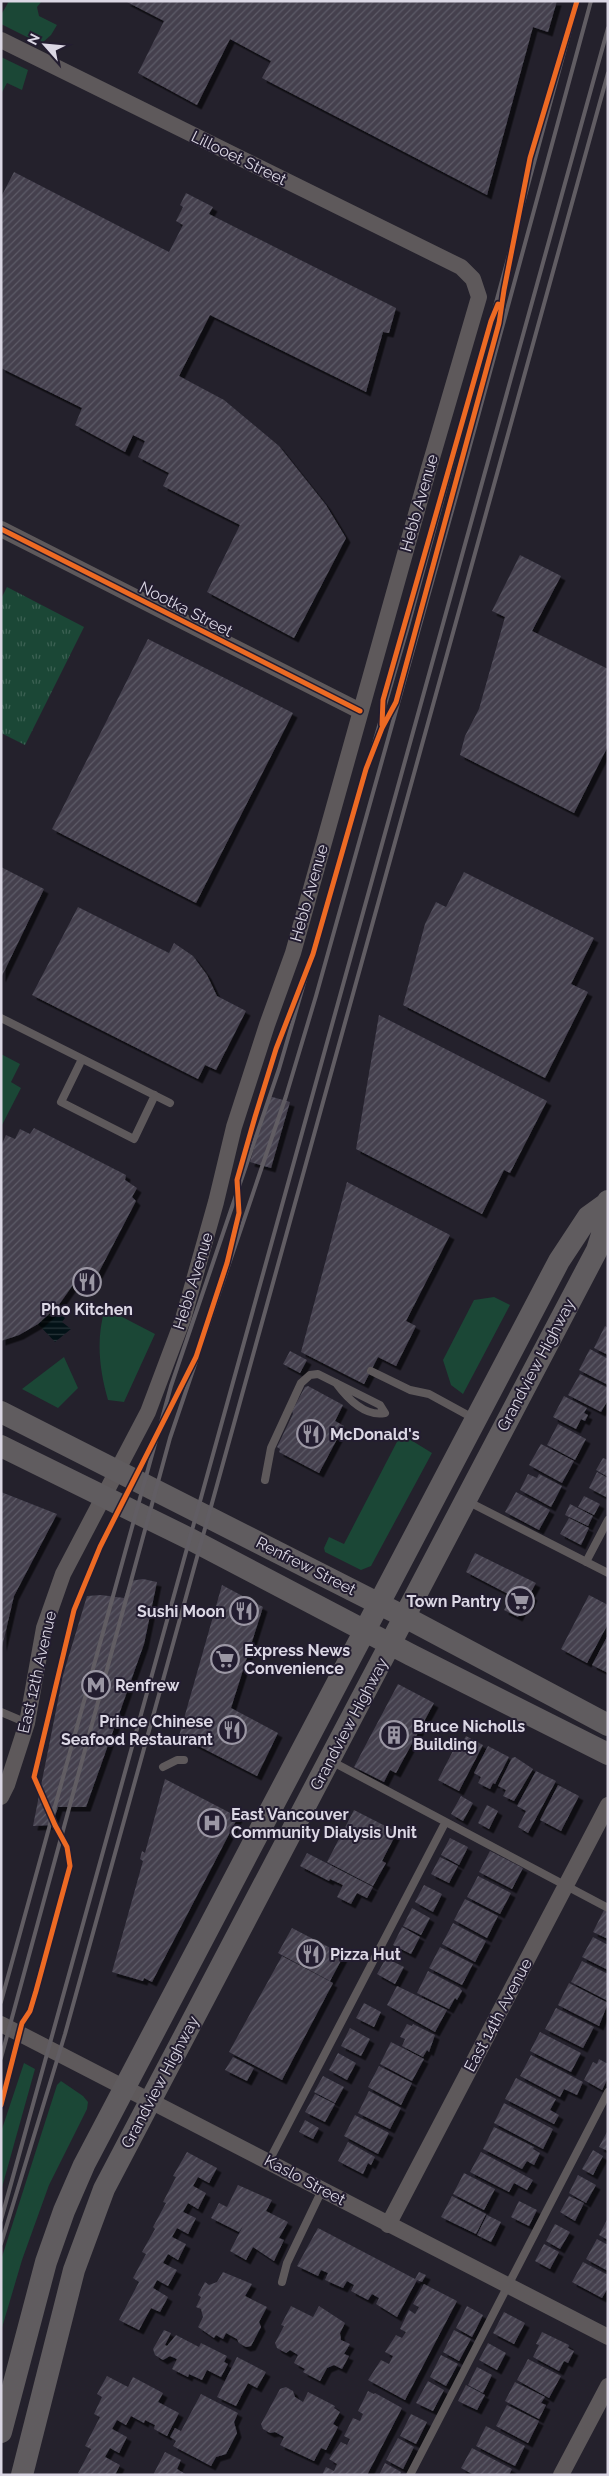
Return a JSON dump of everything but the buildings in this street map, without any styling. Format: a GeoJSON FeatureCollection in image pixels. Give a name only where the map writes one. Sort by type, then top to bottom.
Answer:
{"type":"FeatureCollection","features":[{"type":"Feature","properties":{"kind":"main road","name":"Grandview Highway"},"geometry":{"type":"LineString","coordinates":[[1,2432],[46,2262],[64,2211],[84,2165],[475,1419],[576,1234],[588,1217],[607,1202]]}},
{"type":"Feature","properties":{"kind":"main road","name":"Grandview Highway"},"geometry":{"type":"LineString","coordinates":[[22,2475],[74,2270],[104,2189],[597,1250],[605,1225],[607,1202]]}},
{"type":"Feature","properties":{"kind":"main road","name":"Renfrew Street"},"geometry":{"type":"LineString","coordinates":[[1,1412],[405,1617],[608,1725]]}},
{"type":"Feature","properties":{"kind":"main road","name":"Renfrew Street"},"geometry":{"type":"LineString","coordinates":[[1,1446],[104,1496],[364,1632],[608,1754]]}},
{"type":"Feature","properties":{"kind":"street","name":"Lillooet Street"},"geometry":{"type":"LineString","coordinates":[[1,40],[461,267],[473,279]]}},
{"type":"Feature","properties":{"kind":"street","name":"Hebb Avenue"},"geometry":{"type":"LineString","coordinates":[[104,1496],[148,1412],[183,1319],[216,1202],[234,1127],[266,1025],[292,953],[479,297],[473,279]]}},
{"type":"Feature","properties":{"kind":"street","name":"Nootka Street"},"geometry":{"type":"LineString","coordinates":[[1,529],[360,711]]}},
{"type":"Feature","properties":{"kind":"street","name":"East 12th Avenue"},"geometry":{"type":"LineString","coordinates":[[1,1797],[7,1785],[27,1723],[44,1628],[63,1574],[104,1496]]}},
{"type":"Feature","properties":{"kind":"street","name":"East 14th Avenue"},"geometry":{"type":"LineString","coordinates":[[388,2225],[608,1805]]}},
{"type":"Feature","properties":{"kind":"street","name":"Kaslo Street"},"geometry":{"type":"LineString","coordinates":[[1,2024],[608,2337]]}},
{"type":"Feature","properties":{"kind":"street"},"geometry":{"type":"LineString","coordinates":[[561,2475],[608,2386]]}},
{"type":"Feature","properties":{"kind":"lane"},"geometry":{"type":"LineString","coordinates":[[1,1018],[170,1103]]}},
{"type":"Feature","properties":{"kind":"lane"},"geometry":{"type":"LineString","coordinates":[[82,1059],[61,1102],[134,1139],[155,1095]]}},
{"type":"Feature","properties":{"kind":"lane"},"geometry":{"type":"LineString","coordinates":[[371,1371],[410,1390],[429,1394],[475,1419]]}},
{"type":"Feature","properties":{"kind":"lane"},"geometry":{"type":"LineString","coordinates":[[264,1480],[271,1448],[301,1383],[310,1375],[318,1374],[380,1405],[385,1413]]}},
{"type":"Feature","properties":{"kind":"lane"},"geometry":{"type":"LineString","coordinates":[[465,1500],[608,1573]]}},
{"type":"Feature","properties":{"kind":"lane"},"geometry":{"type":"LineString","coordinates":[[586,1562],[608,1520]]}},
{"type":"Feature","properties":{"kind":"lane"},"geometry":{"type":"LineString","coordinates":[[1,1712],[27,1723]]}},
{"type":"Feature","properties":{"kind":"lane"},"geometry":{"type":"LineString","coordinates":[[163,1767],[177,1760],[184,1760]]}},
{"type":"Feature","properties":{"kind":"lane"},"geometry":{"type":"LineString","coordinates":[[329,1760],[608,1908]]}},
{"type":"Feature","properties":{"kind":"lane"},"geometry":{"type":"LineString","coordinates":[[269,2161],[445,1823]]}},
{"type":"Feature","properties":{"kind":"lane"},"geometry":{"type":"LineString","coordinates":[[410,2475],[608,2092]]}},
{"type":"Feature","properties":{"kind":"lane"},"geometry":{"type":"LineString","coordinates":[[282,2282],[287,2263],[322,2190]]}},
{"type":"Feature","properties":{"kind":"green space"},"geometry":{"type":"Polygon","coordinates":[[[9,1],[42,1],[37,7],[39,16],[57,25],[51,35],[41,44],[1,24],[1,15],[9,1]]]}},
{"type":"Feature","properties":{"kind":"green space"},"geometry":{"type":"Polygon","coordinates":[[[1,57],[28,70],[22,90],[7,83],[1,94],[1,57]]]}},
{"type":"Feature","properties":{"kind":"green space"},"geometry":{"type":"Polygon","coordinates":[[[7,587],[84,627],[25,745],[1,733],[1,599],[7,587]]]}},
{"type":"Feature","properties":{"kind":"green space"},"geometry":{"type":"Polygon","coordinates":[[[1,1054],[20,1064],[11,1082],[21,1088],[1,1127],[1,1054]]]}},
{"type":"Feature","properties":{"kind":"green space"},"geometry":{"type":"Polygon","coordinates":[[[494,1297],[510,1305],[463,1394],[451,1385],[443,1360],[474,1300],[494,1297]]]}},
{"type":"Feature","properties":{"kind":"green space"},"geometry":{"type":"Polygon","coordinates":[[[105,1308],[155,1334],[124,1402],[108,1400],[102,1376],[100,1331],[105,1308]]]}},
{"type":"Feature","properties":{"kind":"green space"},"geometry":{"type":"Polygon","coordinates":[[[64,1357],[78,1388],[58,1408],[22,1389],[64,1357]]]}},
{"type":"Feature","properties":{"kind":"green space"},"geometry":{"type":"Polygon","coordinates":[[[401,1434],[432,1453],[371,1566],[361,1570],[325,1552],[324,1548],[329,1537],[344,1544],[401,1434]]]}},
{"type":"Feature","properties":{"kind":"green space"},"geometry":{"type":"Polygon","coordinates":[[[24,2063],[35,2069],[1,2191],[1,2132],[24,2063]]]}},
{"type":"Feature","properties":{"kind":"green space"},"geometry":{"type":"Polygon","coordinates":[[[61,2081],[83,2096],[88,2102],[87,2109],[49,2185],[22,2260],[1,2331],[1,2260],[57,2085],[61,2081]]]}},
{"type":"Feature","properties":{"kind":"shaded area"},"geometry":{"type":"Polygon","coordinates":[[[58,1306],[60,1308],[58,1312],[65,1318],[62,1322],[71,1329],[55,1342],[38,1324],[58,1306]]]}},
{"type":"Feature","properties":{"kind":"railway"},"geometry":{"type":"LineString","coordinates":[[1,2002],[171,1386],[279,1069],[407,630],[578,1]]}},
{"type":"Feature","properties":{"kind":"railway"},"geometry":{"type":"LineString","coordinates":[[1,2058],[170,1438],[286,1096],[316,996],[459,486],[591,1]]}},
{"type":"Feature","properties":{"kind":"railway"},"geometry":{"type":"LineString","coordinates":[[1,2220],[608,28]]}},
{"type":"Feature","properties":{"kind":"railway"},"geometry":{"type":"LineString","coordinates":[[1,2244],[65,2034],[608,73]]}},
{"type":"Feature","properties":{"kind":"cycle path"},"geometry":{"type":"LineString","coordinates":[[1,2105],[22,2023],[30,2011],[70,1866],[67,1847],[34,1777],[74,1610],[100,1547],[196,1357],[227,1263],[239,1213],[237,1180],[255,1117],[276,1049],[313,954],[366,769],[382,728],[396,702],[499,323],[530,158],[577,1]]}},
{"type":"Feature","properties":{"kind":"cycle path"},"geometry":{"type":"LineString","coordinates":[[382,725],[383,700],[491,321],[498,304]]}},
{"type":"Feature","properties":{"kind":"cycle path"},"geometry":{"type":"LineString","coordinates":[[1,529],[360,711]]}},
{"type":"Feature","properties":{"kind":"place","name":"Pho Kitchen"},"geometry":{"type":"Point","coordinates":[87,1282]}},
{"type":"Feature","properties":{"kind":"place","name":"McDonald's"},"geometry":{"type":"Point","coordinates":[311,1434]}},
{"type":"Feature","properties":{"kind":"place","name":"Town Pantry"},"geometry":{"type":"Point","coordinates":[520,1601]}},
{"type":"Feature","properties":{"kind":"place","name":"Sushi Moon"},"geometry":{"type":"Point","coordinates":[244,1611]}},
{"type":"Feature","properties":{"kind":"place","name":"Express News Convenience"},"geometry":{"type":"Point","coordinates":[225,1659]}},
{"type":"Feature","properties":{"kind":"place","name":"Renfrew"},"geometry":{"type":"Point","coordinates":[96,1685]}},
{"type":"Feature","properties":{"kind":"place","name":"Prince Chinese Seafood Restaurant"},"geometry":{"type":"Point","coordinates":[232,1730]}},
{"type":"Feature","properties":{"kind":"place","name":"Bruce Nicholls Building"},"geometry":{"type":"Point","coordinates":[394,1735]}},
{"type":"Feature","properties":{"kind":"place","name":"East Vancouver Community Dialysis Unit"},"geometry":{"type":"Point","coordinates":[212,1823]}},
{"type":"Feature","properties":{"kind":"place","name":"Pizza Hut"},"geometry":{"type":"Point","coordinates":[311,1954]}}]}
